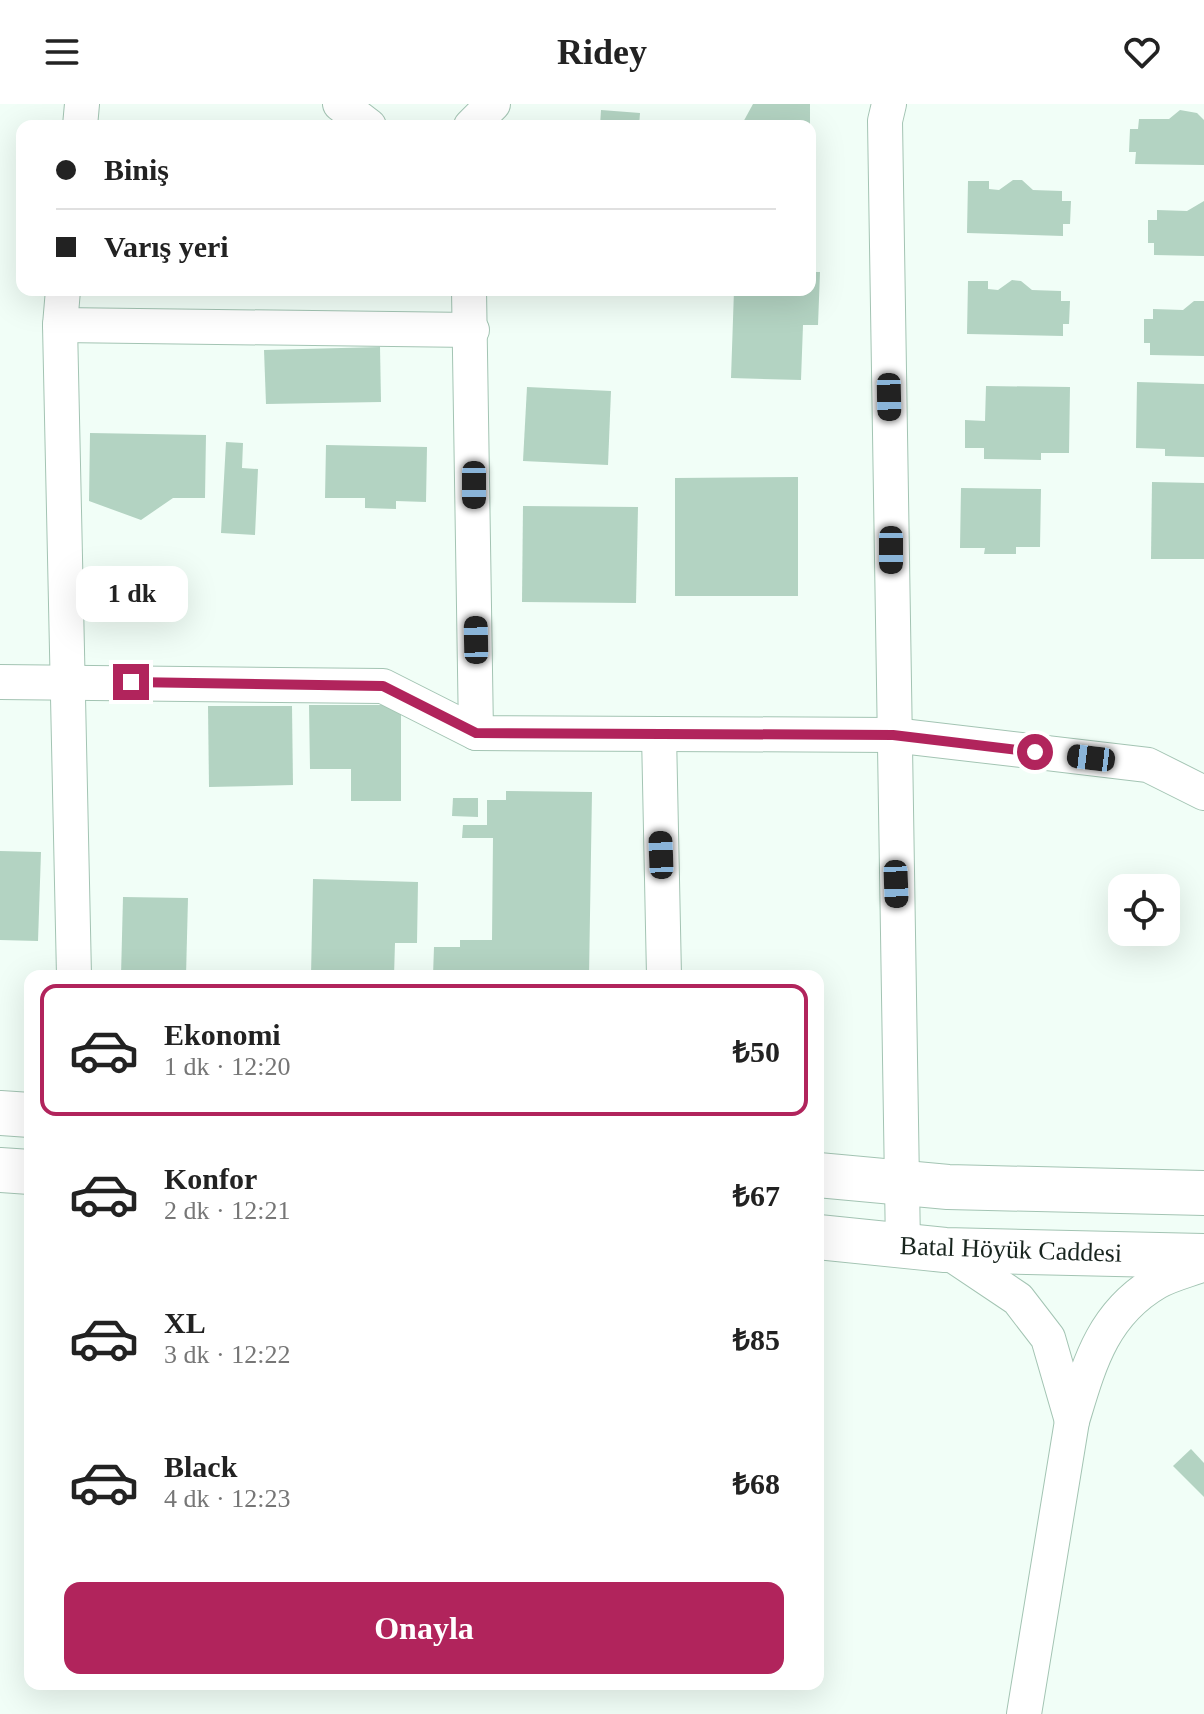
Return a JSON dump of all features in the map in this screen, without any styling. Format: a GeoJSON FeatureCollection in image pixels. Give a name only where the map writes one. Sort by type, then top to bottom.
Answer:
{"type":"FeatureCollection","features":[{"type":"Feature","properties":{"kind":"main road"},"geometry":{"type":"LineString","coordinates":[[0,1113],[24,1115]]}},
{"type":"Feature","properties":{"kind":"main road"},"geometry":{"type":"LineString","coordinates":[[0,1170],[24,1172]]}},
{"type":"Feature","properties":{"kind":"main road"},"geometry":{"type":"LineString","coordinates":[[824,1176],[904,1183],[1204,1193]]}},
{"type":"Feature","properties":{"kind":"main road","name":"Batal Höyük Caddesi"},"geometry":{"type":"LineString","coordinates":[[824,1238],[924,1248],[1204,1256]]}},
{"type":"Feature","properties":{"kind":"street"},"geometry":{"type":"LineString","coordinates":[[340,104],[361,120]]}},
{"type":"Feature","properties":{"kind":"street"},"geometry":{"type":"LineString","coordinates":[[477,120],[493,104]]}},
{"type":"Feature","properties":{"kind":"street"},"geometry":{"type":"LineString","coordinates":[[889,104],[885,121],[893,735],[904,1183],[924,1248],[1018,1299],[1048,1338],[1072,1421]]}},
{"type":"Feature","properties":{"kind":"street"},"geometry":{"type":"LineString","coordinates":[[62,296],[60,325],[74,970]]}},
{"type":"Feature","properties":{"kind":"street"},"geometry":{"type":"LineString","coordinates":[[469,296],[476,733]]}},
{"type":"Feature","properties":{"kind":"street"},"geometry":{"type":"LineString","coordinates":[[60,325],[472,330]]}},
{"type":"Feature","properties":{"kind":"street"},"geometry":{"type":"LineString","coordinates":[[0,682],[383,686],[476,733],[893,735],[1148,765],[1204,793]]}},
{"type":"Feature","properties":{"kind":"street"},"geometry":{"type":"LineString","coordinates":[[659,734],[664,970]]}},
{"type":"Feature","properties":{"kind":"street"},"geometry":{"type":"LineString","coordinates":[[1024,1714],[1072,1421],[1093,1351],[1125,1308],[1158,1281],[1204,1264]]}},
{"type":"Feature","properties":{"kind":"building"},"geometry":{"type":"Polygon","coordinates":[[[753,104],[810,104],[810,120],[744,120],[753,104]]]}},
{"type":"Feature","properties":{"kind":"building"},"geometry":{"type":"Polygon","coordinates":[[[601,110],[640,113],[639,120],[600,120],[601,110]]]}},
{"type":"Feature","properties":{"kind":"building"},"geometry":{"type":"Polygon","coordinates":[[[1180,110],[1197,113],[1204,120],[1204,165],[1135,164],[1136,152],[1129,152],[1130,129],[1138,129],[1139,119],[1169,119],[1180,110]]]}},
{"type":"Feature","properties":{"kind":"building"},"geometry":{"type":"Polygon","coordinates":[[[1013,180],[1022,180],[1033,190],[1062,191],[1062,201],[1071,201],[1070,224],[1063,224],[1063,236],[967,233],[968,181],[989,181],[989,189],[999,190],[1013,180]]]}},
{"type":"Feature","properties":{"kind":"building"},"geometry":{"type":"Polygon","coordinates":[[[1204,201],[1204,256],[1154,255],[1154,243],[1148,243],[1148,220],[1157,220],[1157,210],[1187,211],[1204,201]]]}},
{"type":"Feature","properties":{"kind":"building"},"geometry":{"type":"Polygon","coordinates":[[[816,272],[820,272],[818,325],[803,325],[801,380],[731,378],[734,296],[816,296],[816,272]]]}},
{"type":"Feature","properties":{"kind":"building"},"geometry":{"type":"Polygon","coordinates":[[[1012,280],[1021,281],[1032,290],[1061,291],[1061,301],[1070,301],[1069,324],[1063,324],[1063,336],[967,334],[968,281],[988,281],[988,289],[998,290],[1012,280]]]}},
{"type":"Feature","properties":{"kind":"building"},"geometry":{"type":"Polygon","coordinates":[[[1194,301],[1204,301],[1204,356],[1150,355],[1150,343],[1144,343],[1144,319],[1153,319],[1153,309],[1183,310],[1194,301]]]}},
{"type":"Feature","properties":{"kind":"building"},"geometry":{"type":"Polygon","coordinates":[[[380,347],[381,402],[266,404],[264,350],[380,347]]]}},
{"type":"Feature","properties":{"kind":"building"},"geometry":{"type":"Polygon","coordinates":[[[1137,382],[1204,384],[1204,457],[1165,456],[1165,449],[1136,448],[1137,382]]]}},
{"type":"Feature","properties":{"kind":"building"},"geometry":{"type":"Polygon","coordinates":[[[986,386],[1070,387],[1069,453],[1041,453],[1041,460],[984,459],[984,448],[965,448],[965,420],[985,421],[986,386]]]}},
{"type":"Feature","properties":{"kind":"building"},"geometry":{"type":"Polygon","coordinates":[[[527,387],[611,391],[608,465],[523,461],[527,387]]]}},
{"type":"Feature","properties":{"kind":"building"},"geometry":{"type":"Polygon","coordinates":[[[90,433],[206,435],[205,498],[173,498],[141,520],[89,501],[90,433]]]}},
{"type":"Feature","properties":{"kind":"building"},"geometry":{"type":"Polygon","coordinates":[[[226,442],[243,443],[242,468],[258,469],[255,535],[221,533],[226,442]]]}},
{"type":"Feature","properties":{"kind":"building"},"geometry":{"type":"Polygon","coordinates":[[[326,445],[427,447],[426,502],[396,501],[396,509],[365,508],[365,498],[325,498],[326,445]]]}},
{"type":"Feature","properties":{"kind":"building"},"geometry":{"type":"Polygon","coordinates":[[[798,477],[798,596],[675,596],[675,478],[798,477]]]}},
{"type":"Feature","properties":{"kind":"building"},"geometry":{"type":"Polygon","coordinates":[[[1152,482],[1204,483],[1204,559],[1151,559],[1152,482]]]}},
{"type":"Feature","properties":{"kind":"building"},"geometry":{"type":"Polygon","coordinates":[[[961,488],[1041,489],[1040,547],[1016,547],[1016,554],[984,554],[985,548],[960,548],[961,488]]]}},
{"type":"Feature","properties":{"kind":"building"},"geometry":{"type":"Polygon","coordinates":[[[523,506],[638,507],[636,603],[522,602],[523,506]]]}},
{"type":"Feature","properties":{"kind":"building"},"geometry":{"type":"Polygon","coordinates":[[[309,705],[401,705],[401,801],[351,801],[351,769],[310,769],[309,705]]]}},
{"type":"Feature","properties":{"kind":"building"},"geometry":{"type":"Polygon","coordinates":[[[208,706],[292,706],[293,785],[209,787],[208,706]]]}},
{"type":"Feature","properties":{"kind":"building"},"geometry":{"type":"Polygon","coordinates":[[[506,791],[592,792],[589,970],[433,970],[434,947],[460,947],[460,940],[492,940],[493,838],[462,838],[463,825],[487,825],[487,800],[506,800],[506,791]]]}},
{"type":"Feature","properties":{"kind":"building"},"geometry":{"type":"Polygon","coordinates":[[[453,798],[478,798],[478,817],[452,816],[453,798]]]}},
{"type":"Feature","properties":{"kind":"building"},"geometry":{"type":"Polygon","coordinates":[[[0,851],[41,852],[38,941],[0,940],[0,851]]]}},
{"type":"Feature","properties":{"kind":"building"},"geometry":{"type":"Polygon","coordinates":[[[313,879],[418,882],[417,943],[395,943],[394,970],[311,970],[313,879]]]}},
{"type":"Feature","properties":{"kind":"building"},"geometry":{"type":"Polygon","coordinates":[[[123,897],[188,898],[186,970],[121,970],[123,897]]]}},
{"type":"Feature","properties":{"kind":"building"},"geometry":{"type":"Polygon","coordinates":[[[1191,1449],[1204,1463],[1204,1497],[1173,1466],[1191,1449]]]}},
{"type":"Feature","properties":{"kind":"route"},"geometry":{"type":"LineString","coordinates":[[131,682],[383,686],[476,733],[893,735],[1035,752]]}}]}
